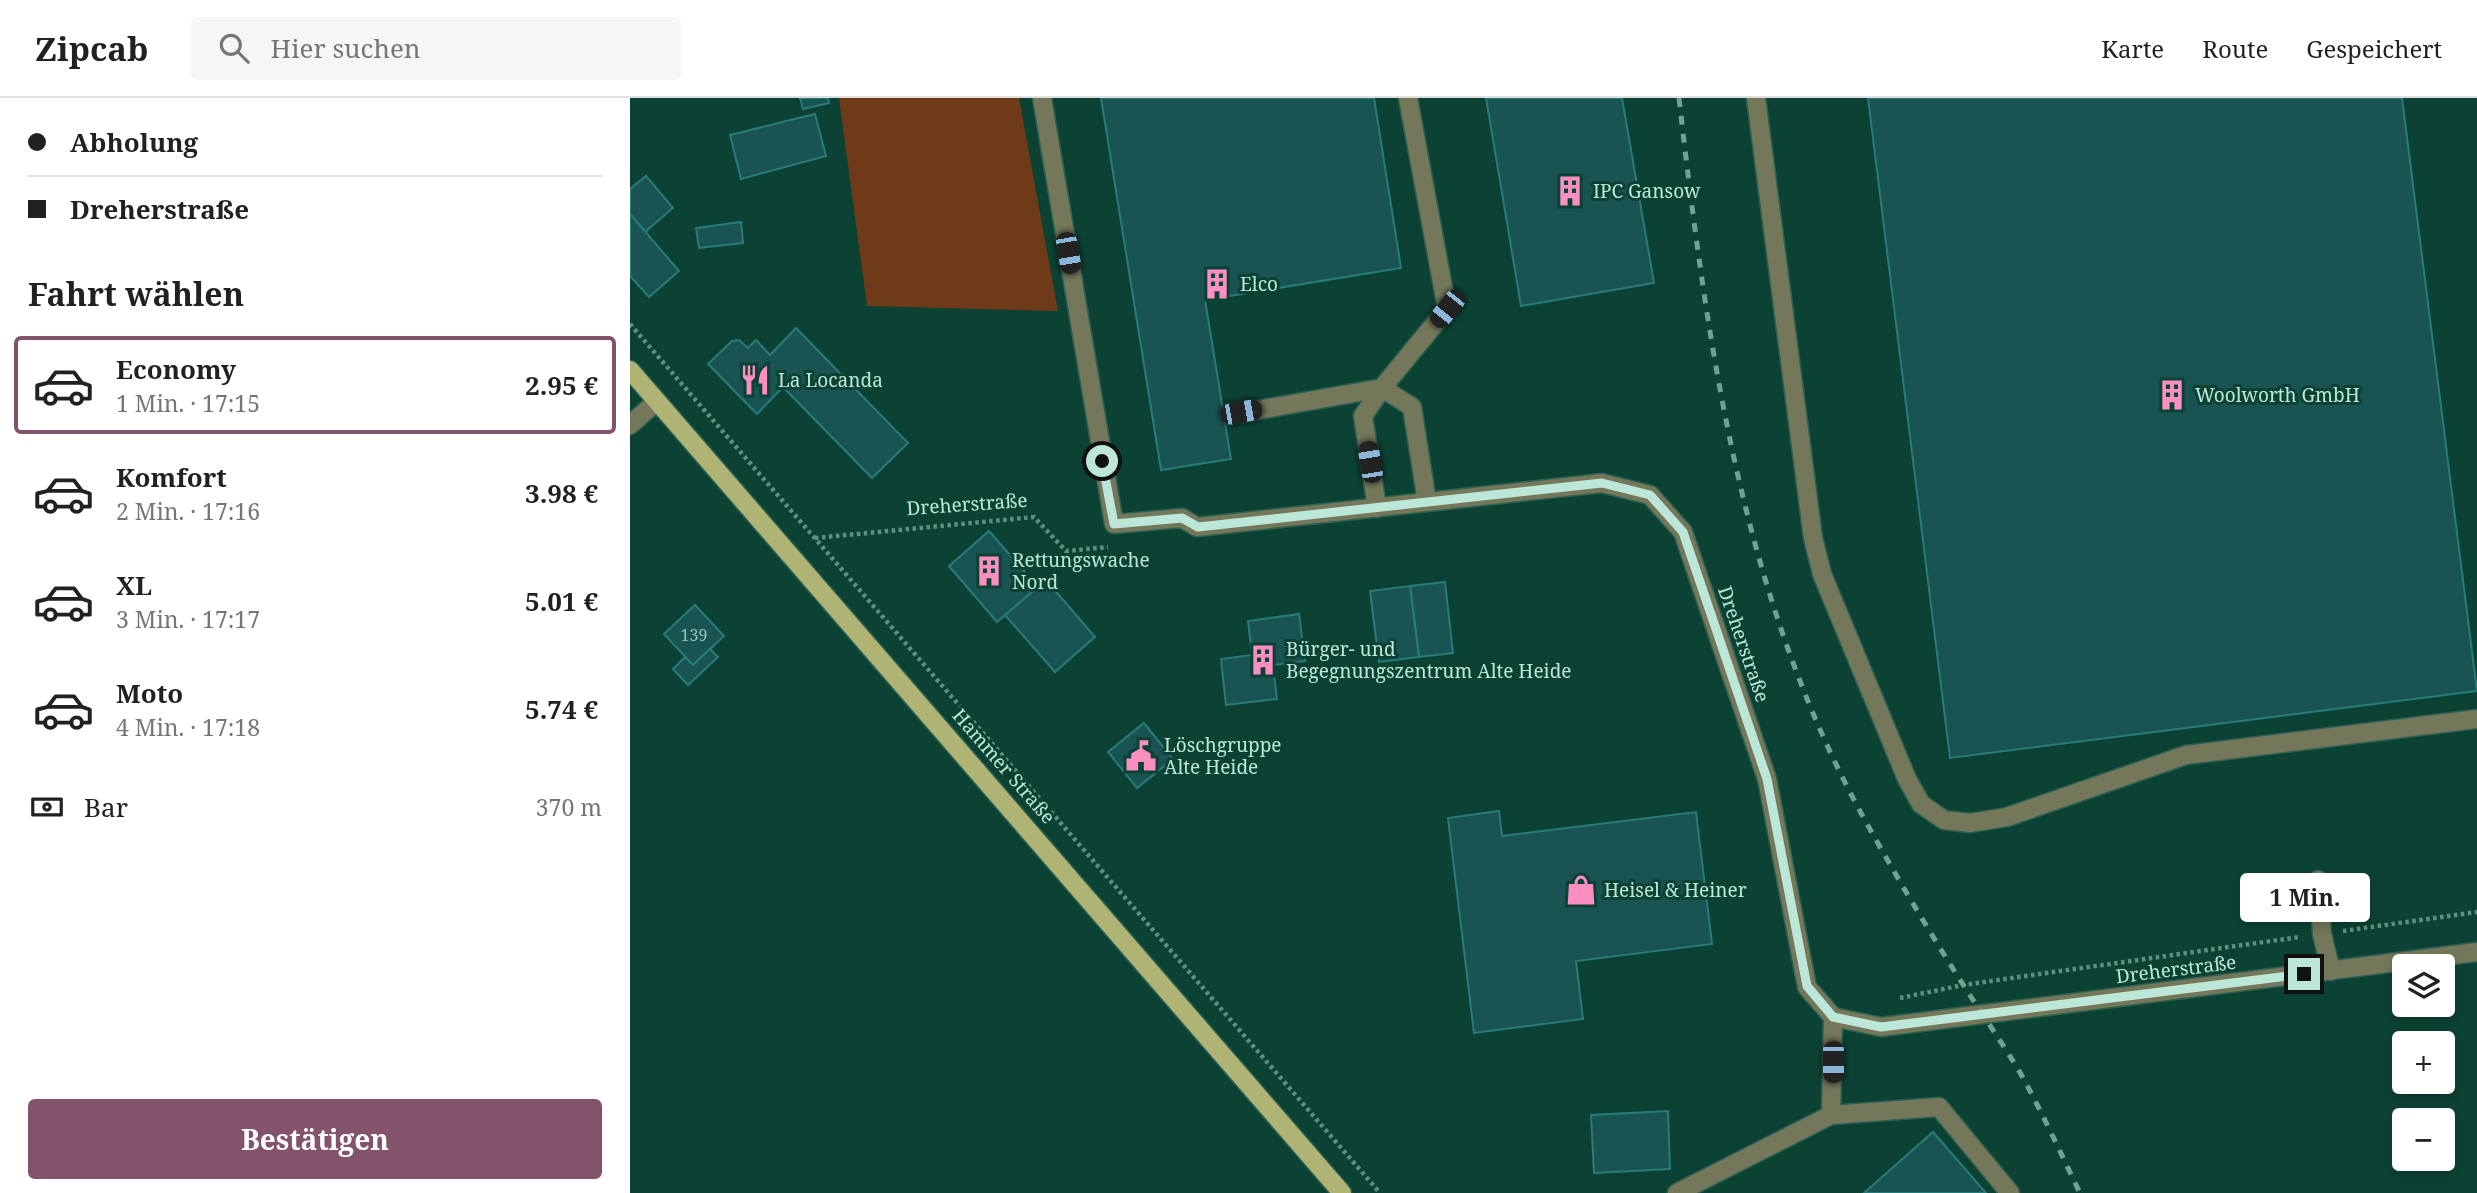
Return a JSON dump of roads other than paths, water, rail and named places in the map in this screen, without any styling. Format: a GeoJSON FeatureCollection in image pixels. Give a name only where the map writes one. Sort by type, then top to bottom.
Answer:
{"type":"FeatureCollection","features":[{"type":"Feature","properties":{"kind":"main road","name":"Hammer Straße"},"geometry":{"type":"LineString","coordinates":[[630,370],[1342,1193]]}},
{"type":"Feature","properties":{"kind":"street","name":"Dreherstraße"},"geometry":{"type":"LineString","coordinates":[[1042,98],[1114,524],[1182,518],[1198,527],[1602,483],[1650,495],[1683,532],[1767,779],[1807,986],[1833,1017],[1881,1027],[2477,952]]}},
{"type":"Feature","properties":{"kind":"street"},"geometry":{"type":"LineString","coordinates":[[1377,508],[1363,416],[1382,388],[1447,309],[1408,98]]}},
{"type":"Feature","properties":{"kind":"street"},"geometry":{"type":"LineString","coordinates":[[1756,98],[1813,538],[1822,574],[1907,779],[1921,804],[1944,820],[1970,823],[2007,817],[2186,755],[2477,719]]}},
{"type":"Feature","properties":{"kind":"street"},"geometry":{"type":"LineString","coordinates":[[1241,412],[1382,388],[1412,407],[1427,502]]}},
{"type":"Feature","properties":{"kind":"street"},"geometry":{"type":"LineString","coordinates":[[630,425],[657,401]]}},
{"type":"Feature","properties":{"kind":"street"},"geometry":{"type":"LineString","coordinates":[[2318,880],[2322,934],[2331,971]]}},
{"type":"Feature","properties":{"kind":"street"},"geometry":{"type":"LineString","coordinates":[[1831,1115],[1833,1017]]}},
{"type":"Feature","properties":{"kind":"street"},"geometry":{"type":"LineString","coordinates":[[1677,1193],[1831,1115],[1939,1107],[2010,1193]]}},
{"type":"Feature","properties":{"kind":"railway"},"geometry":{"type":"LineString","coordinates":[[1679,98],[1702,282],[1717,374],[1758,555],[1786,643],[1820,729],[1861,813],[1937,944],[2022,1076],[2080,1193]]}},
{"type":"Feature","properties":{"kind":"place","name":"IPC Gansow"},"geometry":{"type":"Point","coordinates":[1570,191]}},
{"type":"Feature","properties":{"kind":"place","name":"Elco"},"geometry":{"type":"Point","coordinates":[1217,284]}},
{"type":"Feature","properties":{"kind":"place","name":"La Locanda"},"geometry":{"type":"Point","coordinates":[755,380]}},
{"type":"Feature","properties":{"kind":"place","name":"Woolworth GmbH"},"geometry":{"type":"Point","coordinates":[2172,395]}},
{"type":"Feature","properties":{"kind":"place","name":"Rettungswache Nord"},"geometry":{"type":"Point","coordinates":[989,571]}},
{"type":"Feature","properties":{"kind":"place","name":"Bürger- und Begegnungszentrum Alte Heide"},"geometry":{"type":"Point","coordinates":[1263,660]}},
{"type":"Feature","properties":{"kind":"place","name":"Löschgruppe Alte Heide"},"geometry":{"type":"Point","coordinates":[1141,756]}},
{"type":"Feature","properties":{"kind":"place","name":"Heisel & Heiner"},"geometry":{"type":"Point","coordinates":[1581,890]}}]}
